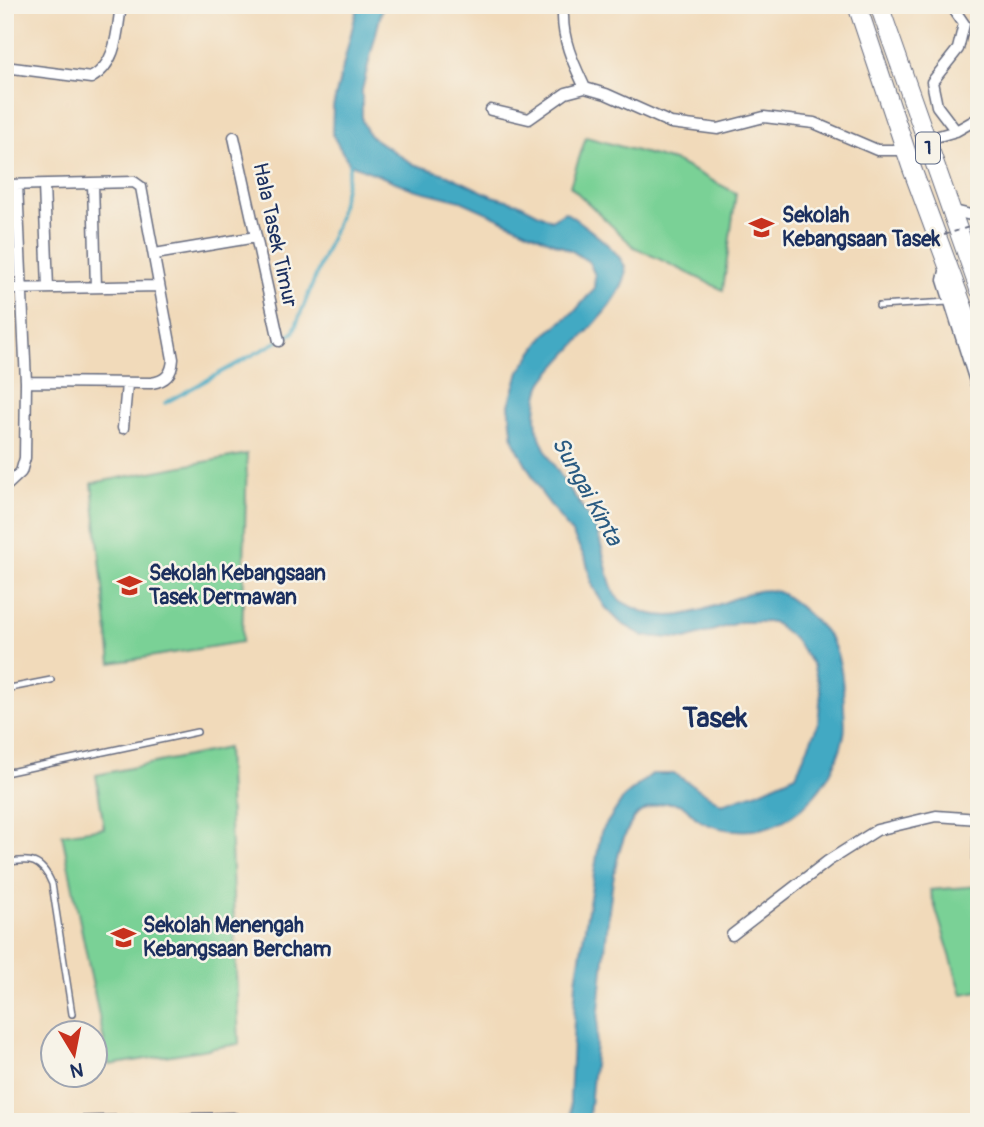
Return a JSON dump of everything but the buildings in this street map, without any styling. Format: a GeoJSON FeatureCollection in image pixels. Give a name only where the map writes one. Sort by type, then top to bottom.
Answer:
{"type":"FeatureCollection","features":[{"type":"Feature","properties":{"kind":"main road","name":"1"},"geometry":{"type":"LineString","coordinates":[[857,5],[905,150],[978,349]]}},
{"type":"Feature","properties":{"kind":"main road","name":"1"},"geometry":{"type":"LineString","coordinates":[[879,5],[979,289]]}},
{"type":"Feature","properties":{"kind":"street"},"geometry":{"type":"LineString","coordinates":[[5,67],[91,78],[107,66],[111,57],[121,5]]}},
{"type":"Feature","properties":{"kind":"street"},"geometry":{"type":"LineString","coordinates":[[951,5],[964,24],[958,50],[932,82],[937,106],[956,131]]}},
{"type":"Feature","properties":{"kind":"street"},"geometry":{"type":"LineString","coordinates":[[563,16],[567,47],[585,88]]}},
{"type":"Feature","properties":{"kind":"street"},"geometry":{"type":"LineString","coordinates":[[491,110],[529,119],[566,93],[585,88],[606,94],[671,123],[719,129],[764,117],[814,123],[877,150],[905,150]]}},
{"type":"Feature","properties":{"kind":"street"},"geometry":{"type":"LineString","coordinates":[[925,140],[956,131],[979,118]]}},
{"type":"Feature","properties":{"kind":"street","name":"Hala Tasek Timur"},"geometry":{"type":"LineString","coordinates":[[234,137],[279,341]]}},
{"type":"Feature","properties":{"kind":"street"},"geometry":{"type":"LineString","coordinates":[[93,184],[96,287]]}},
{"type":"Feature","properties":{"kind":"street"},"geometry":{"type":"LineString","coordinates":[[5,487],[21,472],[25,458],[26,382],[22,289],[11,185],[138,184],[141,187],[155,254],[173,359],[172,370],[162,382],[26,382]]}},
{"type":"Feature","properties":{"kind":"street"},"geometry":{"type":"LineString","coordinates":[[44,185],[48,288]]}},
{"type":"Feature","properties":{"kind":"street"},"geometry":{"type":"LineString","coordinates":[[950,210],[979,217]]}},
{"type":"Feature","properties":{"kind":"street"},"geometry":{"type":"LineString","coordinates":[[155,254],[256,237]]}},
{"type":"Feature","properties":{"kind":"street"},"geometry":{"type":"LineString","coordinates":[[947,265],[943,280],[979,394]]}},
{"type":"Feature","properties":{"kind":"street"},"geometry":{"type":"LineString","coordinates":[[5,289],[159,286]]}},
{"type":"Feature","properties":{"kind":"street"},"geometry":{"type":"LineString","coordinates":[[958,332],[978,349]]}},
{"type":"Feature","properties":{"kind":"street"},"geometry":{"type":"LineString","coordinates":[[122,428],[127,384]]}},
{"type":"Feature","properties":{"kind":"street"},"geometry":{"type":"LineString","coordinates":[[732,935],[828,861],[877,830],[936,816],[977,819]]}},
{"type":"Feature","properties":{"kind":"street"},"geometry":{"type":"LineString","coordinates":[[64,1122],[233,1118],[247,1122]]}},
{"type":"Feature","properties":{"kind":"lane"},"geometry":{"type":"LineString","coordinates":[[879,306],[949,302]]}},
{"type":"Feature","properties":{"kind":"lane"},"geometry":{"type":"LineString","coordinates":[[5,689],[51,680]]}},
{"type":"Feature","properties":{"kind":"lane"},"geometry":{"type":"LineString","coordinates":[[5,773],[197,732]]}},
{"type":"Feature","properties":{"kind":"lane"},"geometry":{"type":"LineString","coordinates":[[977,819],[975,907],[979,910]]}},
{"type":"Feature","properties":{"kind":"lane"},"geometry":{"type":"LineString","coordinates":[[5,863],[21,859],[36,862],[47,872],[52,884],[72,1014]]}},
{"type":"Feature","properties":{"kind":"path"},"geometry":{"type":"LineString","coordinates":[[925,241],[969,227]]}},
{"type":"Feature","properties":{"kind":"green space"},"geometry":{"type":"Polygon","coordinates":[[[586,137],[677,162],[736,193],[723,290],[634,247],[570,186],[586,137]]]}},
{"type":"Feature","properties":{"kind":"green space"},"geometry":{"type":"Polygon","coordinates":[[[247,454],[242,642],[111,663],[92,483],[247,454]]]}},
{"type":"Feature","properties":{"kind":"green space","name":"Sekolah Menengah Kebangsaan Bercham"},"geometry":{"type":"Polygon","coordinates":[[[227,748],[239,1044],[109,1065],[108,1018],[99,1018],[62,834],[104,828],[96,775],[227,748]]]}},
{"type":"Feature","properties":{"kind":"green space"},"geometry":{"type":"Polygon","coordinates":[[[979,886],[979,991],[962,994],[930,890],[979,886]]]}},
{"type":"Feature","properties":{"kind":"water","name":"Sungai Kinta"},"geometry":{"type":"Polygon","coordinates":[[[358,5],[383,5],[362,90],[362,121],[369,135],[413,164],[448,175],[492,196],[518,203],[551,220],[565,212],[608,245],[622,261],[625,268],[624,280],[617,294],[542,384],[536,414],[538,431],[549,457],[598,534],[611,584],[618,598],[646,613],[670,616],[705,609],[763,590],[775,591],[794,602],[823,629],[838,656],[843,687],[844,735],[830,772],[806,804],[774,825],[731,830],[708,825],[684,806],[667,803],[642,811],[628,829],[617,862],[610,899],[590,1122],[571,1122],[570,1099],[576,981],[601,832],[624,797],[652,774],[675,774],[722,804],[796,775],[818,724],[821,692],[813,665],[794,639],[773,622],[740,622],[686,639],[644,636],[621,623],[605,607],[592,585],[586,560],[573,535],[542,494],[513,440],[509,405],[519,372],[545,335],[576,310],[594,289],[595,275],[589,262],[572,251],[461,201],[413,189],[350,164],[332,134],[333,107],[358,5]]]}},
{"type":"Feature","properties":{"kind":"waterway"},"geometry":{"type":"LineString","coordinates":[[165,403],[293,333],[338,220],[350,164]]}},
{"type":"Feature","properties":{"kind":"place","name":"Sekolah Kebangsaan Tasek"},"geometry":{"type":"Point","coordinates":[762,227]}},
{"type":"Feature","properties":{"kind":"place","name":"Sekolah Kebangsaan Tasek Dermawan"},"geometry":{"type":"Point","coordinates":[129,585]}},
{"type":"Feature","properties":{"kind":"place","name":"Sekolah Menengah Kebangsaan Bercham"},"geometry":{"type":"Point","coordinates":[123,937]}},
{"type":"Feature","properties":{"kind":"district","name":"Tasek"},"geometry":{"type":"Point","coordinates":[715,718]}}]}
